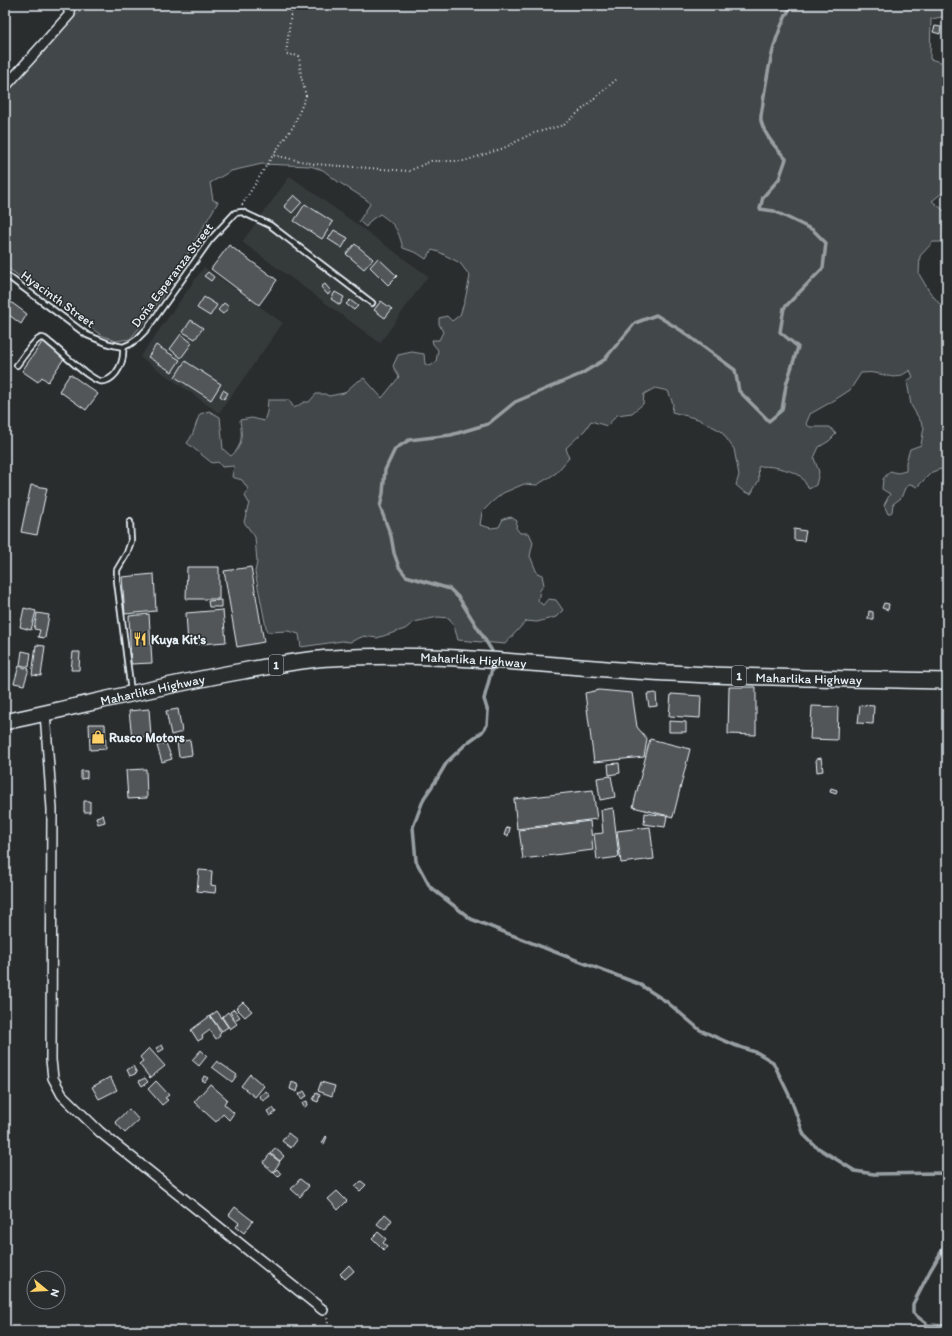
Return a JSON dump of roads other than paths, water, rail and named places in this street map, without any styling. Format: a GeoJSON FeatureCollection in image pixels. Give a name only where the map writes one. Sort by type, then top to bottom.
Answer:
{"type":"FeatureCollection","features":[{"type":"Feature","properties":{"kind":"main road","name":"Maharlika Highway"},"geometry":{"type":"LineString","coordinates":[[5,722],[213,676],[282,664],[331,658],[450,657],[649,672],[947,681]]}},
{"type":"Feature","properties":{"kind":"street"},"geometry":{"type":"LineString","coordinates":[[5,87],[70,14],[67,5]]}},
{"type":"Feature","properties":{"kind":"street"},"geometry":{"type":"LineString","coordinates":[[45,713],[52,809],[51,1060],[53,1078],[56,1086],[62,1095],[100,1132],[323,1310]]}},
{"type":"Feature","properties":{"kind":"lane","name":"Doña Esperanza Street"},"geometry":{"type":"LineString","coordinates":[[123,347],[137,339],[147,329],[210,240],[236,213],[242,212],[270,225],[372,302]]}},
{"type":"Feature","properties":{"kind":"lane","name":"Hyacinth Street"},"geometry":{"type":"LineString","coordinates":[[5,274],[87,335],[109,344],[123,347]]}},
{"type":"Feature","properties":{"kind":"lane"},"geometry":{"type":"LineString","coordinates":[[18,365],[35,342],[40,338],[43,338],[89,375],[100,381],[105,381],[111,378],[120,366],[124,355],[123,347]]}},
{"type":"Feature","properties":{"kind":"lane"},"geometry":{"type":"LineString","coordinates":[[130,522],[131,541],[127,553],[118,570],[117,581],[131,693]]}},
{"type":"Feature","properties":{"kind":"waterway"},"geometry":{"type":"LineString","coordinates":[[492,657],[492,651],[459,598],[450,589],[406,576],[399,567],[394,553],[391,536],[380,507],[385,470],[395,449],[409,440],[451,435],[488,424],[515,402],[581,374],[604,360],[635,323],[656,315],[682,331],[735,370],[739,391],[769,421],[782,410],[786,385],[798,347],[780,332],[784,308],[823,268],[826,243],[813,230],[774,211],[760,209],[763,197],[779,179],[786,159],[768,137],[761,121],[761,116],[767,77],[776,39],[792,5]]}},
{"type":"Feature","properties":{"kind":"waterway"},"geometry":{"type":"LineString","coordinates":[[493,665],[484,699],[488,712],[487,725],[482,732],[468,742],[447,762],[424,798],[413,827],[416,861],[430,887],[471,919],[639,984],[667,1002],[700,1030],[734,1045],[758,1053],[773,1062],[790,1097],[804,1135],[815,1146],[855,1171],[874,1174],[939,1173],[947,1176]]}},
{"type":"Feature","properties":{"kind":"waterway"},"geometry":{"type":"LineString","coordinates":[[947,1242],[913,1304],[913,1313],[928,1325],[947,1326]]}},
{"type":"Feature","properties":{"kind":"place","name":"Kuya Kit's"},"geometry":{"type":"Point","coordinates":[140,639]}},
{"type":"Feature","properties":{"kind":"place","name":"Rusco Motors"},"geometry":{"type":"Point","coordinates":[98,737]}}]}
